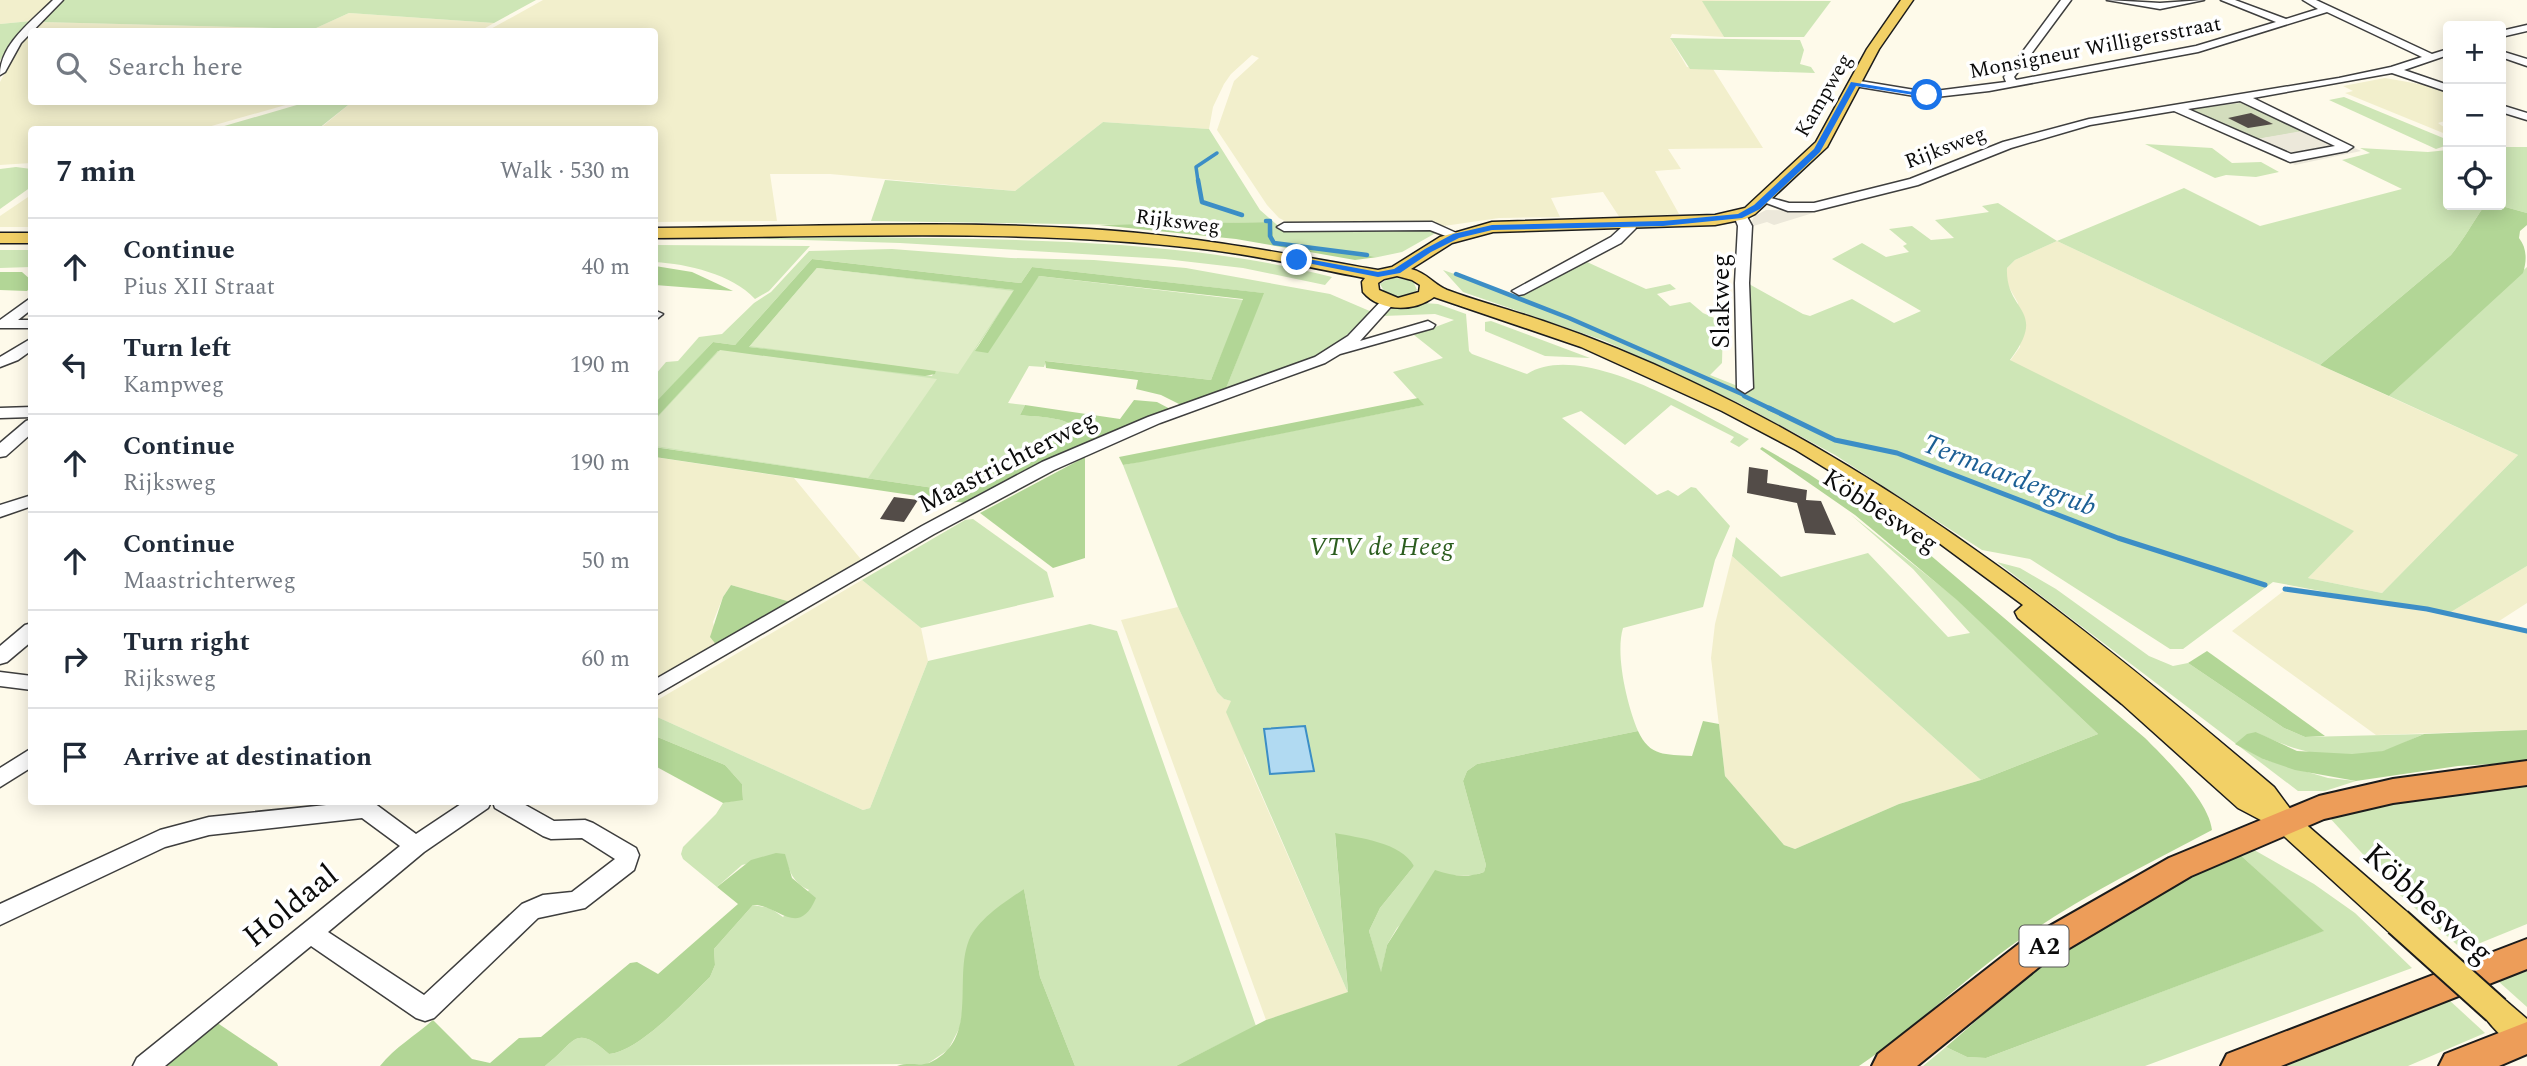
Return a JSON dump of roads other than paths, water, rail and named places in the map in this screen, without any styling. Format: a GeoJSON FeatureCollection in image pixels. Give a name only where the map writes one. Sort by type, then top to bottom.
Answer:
{"type":"FeatureCollection","features":[{"type":"Feature","properties":{"kind":"highway","name":"A2"},"geometry":{"type":"LineString","coordinates":[[1890,1066],[2032,953],[2180,867],[2319,808],[2393,791],[2527,773]]}},
{"type":"Feature","properties":{"kind":"highway"},"geometry":{"type":"LineString","coordinates":[[2239,1066],[2527,954]]}},
{"type":"Feature","properties":{"kind":"highway"},"geometry":{"type":"LineString","coordinates":[[2457,1066],[2527,1038]]}},
{"type":"Feature","properties":{"kind":"main road","name":"Kampweg"},"geometry":{"type":"LineString","coordinates":[[1764,200],[1822,144],[1854,83],[1907,0]]}},
{"type":"Feature","properties":{"kind":"main road"},"geometry":{"type":"LineString","coordinates":[[1438,245],[1419,268],[1422,288],[1404,303],[1374,295],[1374,280],[1397,271],[1438,245],[1456,236],[1500,226],[1628,224],[1740,216],[1764,200]]}},
{"type":"Feature","properties":{"kind":"main road","name":"Rijksweg"},"geometry":{"type":"LineString","coordinates":[[658,233],[971,232],[1098,239],[1203,249],[1356,279],[1374,280]]}},
{"type":"Feature","properties":{"kind":"main road"},"geometry":{"type":"LineString","coordinates":[[0,239],[28,238]]}},
{"type":"Feature","properties":{"kind":"main road","name":"Köbbesweg"},"geometry":{"type":"LineString","coordinates":[[1397,271],[1422,288],[1600,348],[1731,408],[1858,479],[1967,559],[2247,801],[2285,821],[2527,1038]]}},
{"type":"Feature","properties":{"kind":"street"},"geometry":{"type":"LineString","coordinates":[[31,28],[58,0]]}},
{"type":"Feature","properties":{"kind":"street"},"geometry":{"type":"LineString","coordinates":[[2013,84],[2009,78],[2066,0]]}},
{"type":"Feature","properties":{"kind":"street"},"geometry":{"type":"LineString","coordinates":[[2112,0],[2160,6],[2198,0]]}},
{"type":"Feature","properties":{"kind":"street"},"geometry":{"type":"LineString","coordinates":[[2226,0],[2286,22]]}},
{"type":"Feature","properties":{"kind":"street"},"geometry":{"type":"LineString","coordinates":[[2308,0],[2324,10],[2432,58]]}},
{"type":"Feature","properties":{"kind":"street"},"geometry":{"type":"LineString","coordinates":[[2247,8],[2270,2]]}},
{"type":"Feature","properties":{"kind":"street","name":"Monsigneur Willigersstraat"},"geometry":{"type":"LineString","coordinates":[[1854,83],[1916,94],[1952,94],[2198,49],[2324,10]]}},
{"type":"Feature","properties":{"kind":"street"},"geometry":{"type":"LineString","coordinates":[[2506,33],[2527,28]]}},
{"type":"Feature","properties":{"kind":"street"},"geometry":{"type":"LineString","coordinates":[[0,72],[17,42],[28,31]]}},
{"type":"Feature","properties":{"kind":"street","name":"Rijksweg"},"geometry":{"type":"LineString","coordinates":[[1764,200],[1803,209],[1914,182],[2028,139],[2102,119],[2393,70],[2443,54]]}},
{"type":"Feature","properties":{"kind":"street"},"geometry":{"type":"LineString","coordinates":[[2506,56],[2527,63]]}},
{"type":"Feature","properties":{"kind":"street"},"geometry":{"type":"LineString","coordinates":[[2393,70],[2443,87]]}},
{"type":"Feature","properties":{"kind":"street"},"geometry":{"type":"LineString","coordinates":[[2173,107],[2290,158],[2347,147],[2241,97]]}},
{"type":"Feature","properties":{"kind":"street"},"geometry":{"type":"LineString","coordinates":[[2506,110],[2527,117]]}},
{"type":"Feature","properties":{"kind":"street","name":"Slakweg"},"geometry":{"type":"LineString","coordinates":[[1740,216],[1745,226],[1742,283],[1745,388]]}},
{"type":"Feature","properties":{"kind":"street"},"geometry":{"type":"LineString","coordinates":[[1519,291],[1616,240],[1629,228],[1628,224]]}},
{"type":"Feature","properties":{"kind":"street"},"geometry":{"type":"LineString","coordinates":[[1284,228],[1432,226],[1456,236]]}},
{"type":"Feature","properties":{"kind":"street","name":"Maastrichterweg"},"geometry":{"type":"LineString","coordinates":[[658,687],[928,530],[1048,466],[1131,429],[1300,369],[1331,354],[1353,339],[1389,301]]}},
{"type":"Feature","properties":{"kind":"street"},"geometry":{"type":"LineString","coordinates":[[2,324],[28,304]]}},
{"type":"Feature","properties":{"kind":"street"},"geometry":{"type":"LineString","coordinates":[[2,324],[28,324]]}},
{"type":"Feature","properties":{"kind":"street"},"geometry":{"type":"LineString","coordinates":[[1331,354],[1428,325]]}},
{"type":"Feature","properties":{"kind":"street"},"geometry":{"type":"LineString","coordinates":[[0,362],[13,357],[28,345]]}},
{"type":"Feature","properties":{"kind":"street"},"geometry":{"type":"LineString","coordinates":[[0,412],[28,412]]}},
{"type":"Feature","properties":{"kind":"street"},"geometry":{"type":"LineString","coordinates":[[0,452],[28,428]]}},
{"type":"Feature","properties":{"kind":"street"},"geometry":{"type":"LineString","coordinates":[[0,511],[28,501]]}},
{"type":"Feature","properties":{"kind":"street"},"geometry":{"type":"LineString","coordinates":[[0,657],[28,633]]}},
{"type":"Feature","properties":{"kind":"street"},"geometry":{"type":"LineString","coordinates":[[0,679],[28,682]]}},
{"type":"Feature","properties":{"kind":"street"},"geometry":{"type":"LineString","coordinates":[[0,779],[28,759]]}},
{"type":"Feature","properties":{"kind":"street","name":"Holdaal"},"geometry":{"type":"LineString","coordinates":[[146,1066],[416,846],[476,805]]}},
{"type":"Feature","properties":{"kind":"street"},"geometry":{"type":"LineString","coordinates":[[309,932],[425,1010],[530,911],[543,905],[577,901],[626,863],[628,855],[585,830],[551,830],[508,805]]}},
{"type":"Feature","properties":{"kind":"street"},"geometry":{"type":"LineString","coordinates":[[0,915],[160,839],[279,809],[366,809],[416,846]]}},
{"type":"Feature","properties":{"kind":"water"},"geometry":{"type":"Polygon","coordinates":[[[1305,726],[1314,771],[1270,774],[1264,729],[1305,726]]]}},
{"type":"Feature","properties":{"kind":"waterway","name":"Termaardergrub"},"geometry":{"type":"LineString","coordinates":[[1198,181],[1196,167],[1217,153]]}},
{"type":"Feature","properties":{"kind":"waterway","name":"Termaardergrub"},"geometry":{"type":"LineString","coordinates":[[1198,180],[1202,202],[1242,215]]}},
{"type":"Feature","properties":{"kind":"waterway","name":"Termaardergrub"},"geometry":{"type":"LineString","coordinates":[[1266,221],[1270,221],[1270,236],[1274,243],[1367,255]]}},
{"type":"Feature","properties":{"kind":"waterway","name":"Termaardergrub"},"geometry":{"type":"LineString","coordinates":[[1456,274],[1569,318],[1742,394]]}},
{"type":"Feature","properties":{"kind":"waterway","name":"Termaardergrub"},"geometry":{"type":"LineString","coordinates":[[1744,396],[1773,410]]}},
{"type":"Feature","properties":{"kind":"waterway","name":"Termaardergrub"},"geometry":{"type":"LineString","coordinates":[[1769,408],[1835,440],[1897,453],[2118,538],[2265,585]]}},
{"type":"Feature","properties":{"kind":"waterway","name":"Termaardergrub"},"geometry":{"type":"LineString","coordinates":[[2285,589],[2427,609],[2527,631]]}},
{"type":"Feature","properties":{"kind":"park label","name":"VTV de Heeg"},"geometry":{"type":"Point","coordinates":[1381,546]}}]}
